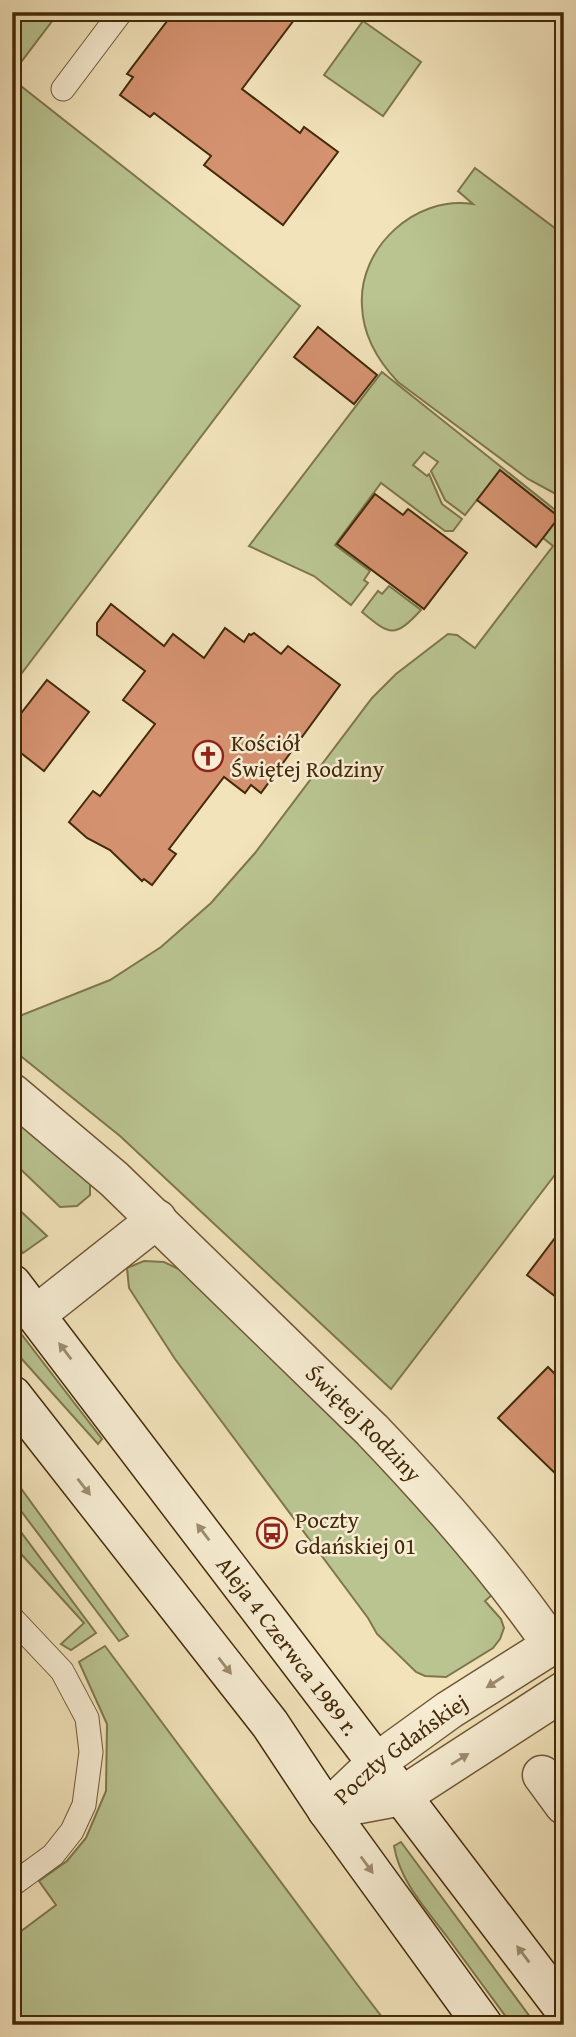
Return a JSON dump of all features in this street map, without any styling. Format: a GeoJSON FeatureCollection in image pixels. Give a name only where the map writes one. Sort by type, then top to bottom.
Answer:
{"type":"FeatureCollection","features":[{"type":"Feature","properties":{"kind":"main road","name":"Świętej Rodziny"},"geometry":{"type":"LineString","coordinates":[[12,1093],[157,1219],[372,1430],[410,1470],[558,1643]]}},
{"type":"Feature","properties":{"kind":"main road"},"geometry":{"type":"LineString","coordinates":[[37,1314],[157,1219]]}},
{"type":"Feature","properties":{"kind":"main road","name":"Aleja 4 Czerwca 1989 r."},"geometry":{"type":"LineString","coordinates":[[12,1284],[564,2009]]}},
{"type":"Feature","properties":{"kind":"main road"},"geometry":{"type":"LineString","coordinates":[[12,1395],[270,1724],[327,1810],[483,2025]]}},
{"type":"Feature","properties":{"kind":"main road","name":"Poczty Gdańskiej"},"geometry":{"type":"LineString","coordinates":[[327,1810],[377,1762],[449,1710],[558,1643]]}},
{"type":"Feature","properties":{"kind":"main road","name":"Poczty Gdańskiej"},"geometry":{"type":"LineString","coordinates":[[327,1810],[402,1796],[564,1691]]}},
{"type":"Feature","properties":{"kind":"lane"},"geometry":{"type":"LineString","coordinates":[[63,89],[121,12]]}},
{"type":"Feature","properties":{"kind":"lane"},"geometry":{"type":"LineString","coordinates":[[12,1618],[62,1671],[87,1718],[91,1752],[84,1805],[72,1831],[53,1856],[12,1885]]}},
{"type":"Feature","properties":{"kind":"green space"},"geometry":{"type":"Polygon","coordinates":[[[12,12],[59,12],[12,74],[12,12]]]}},
{"type":"Feature","properties":{"kind":"green space"},"geometry":{"type":"Polygon","coordinates":[[[363,21],[421,62],[383,116],[324,75],[363,21]]]}},
{"type":"Feature","properties":{"kind":"green space"},"geometry":{"type":"Polygon","coordinates":[[[12,79],[300,306],[12,686],[12,79]]]}},
{"type":"Feature","properties":{"kind":"green space"},"geometry":{"type":"Polygon","coordinates":[[[475,168],[564,235],[564,496],[528,479],[398,382],[378,357],[365,328],[363,285],[369,264],[380,246],[394,230],[411,217],[451,203],[473,204],[458,191],[475,168]]]}},
{"type":"Feature","properties":{"kind":"green space"},"geometry":{"type":"Polygon","coordinates":[[[382,372],[564,517],[564,1163],[391,1389],[120,1136],[12,1049],[12,1019],[110,980],[161,947],[211,903],[255,853],[372,698],[396,674],[448,634],[457,635],[475,648],[553,546],[543,538],[559,517],[500,471],[465,515],[445,500],[431,471],[438,462],[424,452],[413,465],[427,476],[429,474],[442,504],[462,519],[453,531],[445,531],[381,483],[335,545],[370,571],[364,580],[368,583],[351,605],[314,576],[249,546],[382,372]]]}},
{"type":"Feature","properties":{"kind":"green space"},"geometry":{"type":"Polygon","coordinates":[[[389,586],[421,610],[404,626],[392,630],[379,625],[362,612],[378,591],[382,594],[389,586]]]}},
{"type":"Feature","properties":{"kind":"green space"},"geometry":{"type":"Polygon","coordinates":[[[12,1115],[90,1182],[90,1195],[77,1206],[60,1207],[12,1161],[12,1115]]]}},
{"type":"Feature","properties":{"kind":"green space"},"geometry":{"type":"Polygon","coordinates":[[[12,1203],[47,1236],[23,1253],[12,1240],[12,1203]]]}},
{"type":"Feature","properties":{"kind":"green space"},"geometry":{"type":"Polygon","coordinates":[[[144,1261],[164,1262],[187,1273],[352,1430],[494,1593],[485,1601],[501,1619],[504,1628],[493,1648],[446,1677],[425,1676],[416,1672],[377,1634],[368,1618],[175,1359],[129,1288],[127,1268],[144,1261]]]}},
{"type":"Feature","properties":{"kind":"green space"},"geometry":{"type":"Polygon","coordinates":[[[12,1322],[102,1439],[98,1444],[12,1348],[12,1322]]]}},
{"type":"Feature","properties":{"kind":"green space"},"geometry":{"type":"Polygon","coordinates":[[[12,1476],[128,1636],[119,1641],[12,1499],[12,1476]]]}},
{"type":"Feature","properties":{"kind":"green space"},"geometry":{"type":"Polygon","coordinates":[[[12,1520],[96,1633],[71,1650],[61,1644],[84,1623],[12,1544],[12,1520]]]}},
{"type":"Feature","properties":{"kind":"green space"},"geometry":{"type":"Polygon","coordinates":[[[105,1646],[388,2025],[12,2025],[12,1938],[56,1905],[39,1881],[67,1861],[86,1838],[106,1791],[107,1724],[79,1662],[105,1646]]]}},
{"type":"Feature","properties":{"kind":"green space"},"geometry":{"type":"Polygon","coordinates":[[[401,1842],[536,2025],[512,2025],[423,1906],[408,1884],[397,1859],[394,1846],[401,1842]]]}},
{"type":"Feature","properties":{"kind":"building"},"geometry":{"type":"Polygon","coordinates":[[[174,12],[300,12],[242,89],[300,133],[304,127],[338,152],[283,225],[204,165],[211,156],[154,113],[150,117],[120,95],[133,77],[127,74],[174,12]]]}},
{"type":"Feature","properties":{"kind":"building"},"geometry":{"type":"Polygon","coordinates":[[[318,327],[377,375],[354,404],[294,357],[318,327]]]}},
{"type":"Feature","properties":{"kind":"building"},"geometry":{"type":"Polygon","coordinates":[[[500,470],[559,517],[536,547],[477,500],[500,470]]]}},
{"type":"Feature","properties":{"kind":"building"},"geometry":{"type":"Polygon","coordinates":[[[375,494],[403,515],[408,509],[467,553],[424,609],[337,544],[375,494]]]}},
{"type":"Feature","properties":{"kind":"building","name":"Kościół Świętej Rodziny"},"geometry":{"type":"Polygon","coordinates":[[[111,604],[164,646],[173,634],[204,658],[225,628],[244,642],[249,634],[254,633],[281,654],[288,646],[340,685],[261,793],[251,785],[245,793],[224,777],[169,849],[176,854],[152,885],[144,879],[142,881],[110,850],[87,838],[69,822],[93,791],[100,796],[155,724],[123,700],[145,671],[97,635],[97,623],[111,604]]]}},
{"type":"Feature","properties":{"kind":"building"},"geometry":{"type":"Polygon","coordinates":[[[47,680],[89,712],[44,771],[12,746],[12,725],[47,680]]]}},
{"type":"Feature","properties":{"kind":"building"},"geometry":{"type":"Polygon","coordinates":[[[564,1226],[564,1303],[527,1275],[564,1226]]]}},
{"type":"Feature","properties":{"kind":"building"},"geometry":{"type":"Polygon","coordinates":[[[548,1367],[564,1383],[564,1482],[498,1418],[548,1367]]]}},
{"type":"Feature","properties":{"kind":"place","name":"Kościół Świętej Rodziny"},"geometry":{"type":"Point","coordinates":[208,756]}},
{"type":"Feature","properties":{"kind":"place","name":"Poczty Gdańskiej 01"},"geometry":{"type":"Point","coordinates":[272,1533]}}]}
